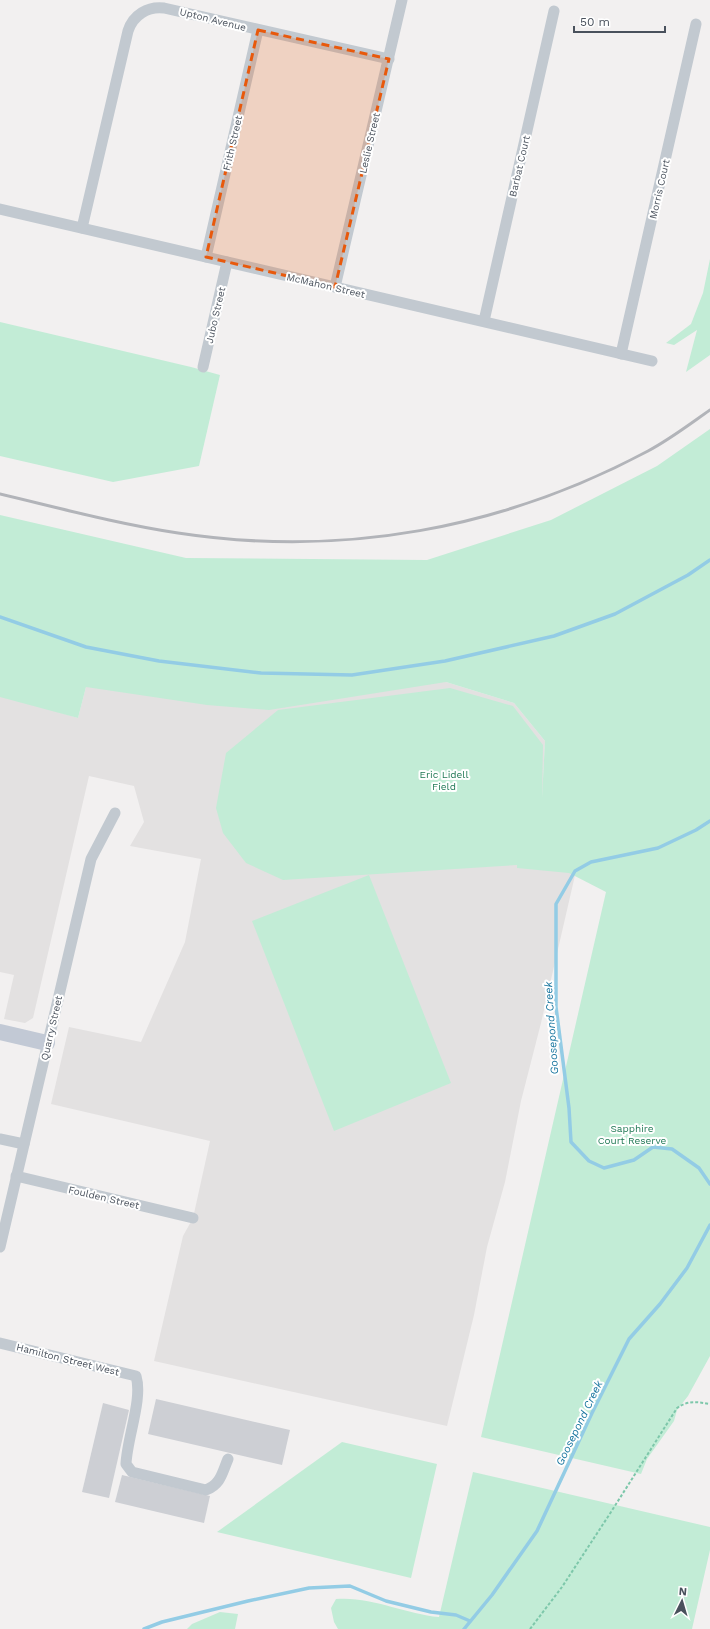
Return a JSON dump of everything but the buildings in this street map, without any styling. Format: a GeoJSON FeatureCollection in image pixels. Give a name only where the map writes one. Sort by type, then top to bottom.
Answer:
{"type":"FeatureCollection","features":[{"type":"Feature","properties":{"kind":"street","name":"Leslie Street"},"geometry":{"type":"LineString","coordinates":[[335,287],[402,0]]}},
{"type":"Feature","properties":{"kind":"street","name":"Upton Avenue"},"geometry":{"type":"LineString","coordinates":[[82,228],[128,31],[135,18],[142,12],[151,8],[164,8],[389,59]]}},
{"type":"Feature","properties":{"kind":"street","name":"Barbat Court"},"geometry":{"type":"LineString","coordinates":[[484,322],[554,11]]}},
{"type":"Feature","properties":{"kind":"street","name":"Morris Court"},"geometry":{"type":"LineString","coordinates":[[622,354],[696,24]]}},
{"type":"Feature","properties":{"kind":"street","name":"Frith Street"},"geometry":{"type":"LineString","coordinates":[[206,257],[258,30]]}},
{"type":"Feature","properties":{"kind":"street","name":"McMahon Street"},"geometry":{"type":"LineString","coordinates":[[0,209],[652,361]]}},
{"type":"Feature","properties":{"kind":"street","name":"Jubo Street"},"geometry":{"type":"LineString","coordinates":[[203,368],[227,262]]}},
{"type":"Feature","properties":{"kind":"street","name":"Quarry Street"},"geometry":{"type":"LineString","coordinates":[[0,1247],[91,860],[115,814]]}},
{"type":"Feature","properties":{"kind":"street"},"geometry":{"type":"LineString","coordinates":[[0,1032],[47,1043]]}},
{"type":"Feature","properties":{"kind":"street"},"geometry":{"type":"LineString","coordinates":[[0,1139],[24,1144]]}},
{"type":"Feature","properties":{"kind":"street","name":"Foulden Street"},"geometry":{"type":"LineString","coordinates":[[16,1176],[193,1218]]}},
{"type":"Feature","properties":{"kind":"street","name":"Hamilton Street West"},"geometry":{"type":"LineString","coordinates":[[0,1343],[136,1376],[138,1382],[138,1393],[126,1450],[126,1464],[132,1472],[206,1490],[215,1486],[228,1459]]}},
{"type":"Feature","properties":{"kind":"path"},"geometry":{"type":"LineString","coordinates":[[530,1629],[562,1587],[677,1408],[684,1403],[697,1402],[710,1404]]}},
{"type":"Feature","properties":{"kind":"highlighted area"},"geometry":{"type":"Polygon","coordinates":[[[258,30],[389,59],[335,287],[206,257],[258,30]]]}},
{"type":"Feature","properties":{"kind":"shaded area"},"geometry":{"type":"Polygon","coordinates":[[[446,682],[514,703],[545,741],[542,804],[517,867],[576,871],[541,1023],[521,1101],[505,1182],[487,1247],[474,1315],[447,1426],[154,1361],[183,1236],[193,1218],[210,1141],[51,1104],[69,1027],[141,1042],[185,942],[201,859],[130,846],[144,822],[134,786],[89,776],[33,1018],[25,1023],[4,1019],[14,975],[0,972],[0,694],[78,718],[86,687],[446,682]]]}},
{"type":"Feature","properties":{"kind":"green space"},"geometry":{"type":"Polygon","coordinates":[[[710,259],[710,355],[686,372],[697,330],[674,345],[666,343],[691,324],[703,293],[710,259]]]}},
{"type":"Feature","properties":{"kind":"green space"},"geometry":{"type":"Polygon","coordinates":[[[0,322],[220,375],[199,466],[113,482],[0,456],[0,322]]]}},
{"type":"Feature","properties":{"kind":"green space"},"geometry":{"type":"Polygon","coordinates":[[[710,429],[710,1356],[688,1396],[677,1410],[674,1421],[647,1459],[641,1474],[481,1437],[606,892],[569,873],[517,868],[517,865],[283,880],[246,863],[223,833],[216,808],[226,753],[278,710],[450,688],[513,706],[543,745],[542,798],[545,741],[514,703],[446,682],[269,710],[207,705],[86,687],[78,718],[0,697],[0,515],[186,558],[427,560],[551,520],[657,466],[710,429]]]}},
{"type":"Feature","properties":{"kind":"green space"},"geometry":{"type":"Polygon","coordinates":[[[369,875],[451,1083],[334,1131],[252,921],[369,875]]]}},
{"type":"Feature","properties":{"kind":"green space"},"geometry":{"type":"Polygon","coordinates":[[[342,1442],[437,1464],[411,1578],[217,1532],[342,1442]]]}},
{"type":"Feature","properties":{"kind":"green space"},"geometry":{"type":"Polygon","coordinates":[[[473,1472],[710,1527],[710,1550],[692,1629],[338,1629],[334,1622],[331,1608],[336,1599],[362,1600],[439,1617],[473,1472]]]}},
{"type":"Feature","properties":{"kind":"green space"},"geometry":{"type":"Polygon","coordinates":[[[220,1612],[238,1614],[235,1629],[187,1629],[192,1624],[220,1612]]]}},
{"type":"Feature","properties":{"kind":"waterway"},"geometry":{"type":"LineString","coordinates":[[0,617],[86,647],[159,661],[261,673],[352,675],[445,661],[554,636],[615,614],[688,575],[710,560]]}},
{"type":"Feature","properties":{"kind":"waterway","name":"Goosepond Creek"},"geometry":{"type":"LineString","coordinates":[[710,821],[696,830],[658,848],[591,862],[575,871],[556,904],[556,1007],[569,1108],[571,1142],[589,1161],[604,1168],[634,1160],[653,1147],[672,1149],[699,1168],[710,1184]]}},
{"type":"Feature","properties":{"kind":"waterway","name":"Goosepond Creek"},"geometry":{"type":"LineString","coordinates":[[464,1629],[492,1595],[537,1531],[592,1413],[629,1339],[660,1304],[687,1268],[710,1225]]}},
{"type":"Feature","properties":{"kind":"waterway"},"geometry":{"type":"LineString","coordinates":[[144,1629],[162,1622],[309,1588],[350,1586],[386,1601],[431,1612],[456,1615],[470,1621]]}},
{"type":"Feature","properties":{"kind":"railway"},"geometry":{"type":"LineString","coordinates":[[0,494],[111,520],[178,533],[239,540],[300,542],[360,539],[420,531],[478,518],[536,500],[593,478],[656,447],[710,410]]}},
{"type":"Feature","properties":{"kind":"park label","name":"Eric Lidell Field"},"geometry":{"type":"Point","coordinates":[444,780]}},
{"type":"Feature","properties":{"kind":"park label","name":"Sapphire Court Reserve"},"geometry":{"type":"Point","coordinates":[632,1134]}}]}
